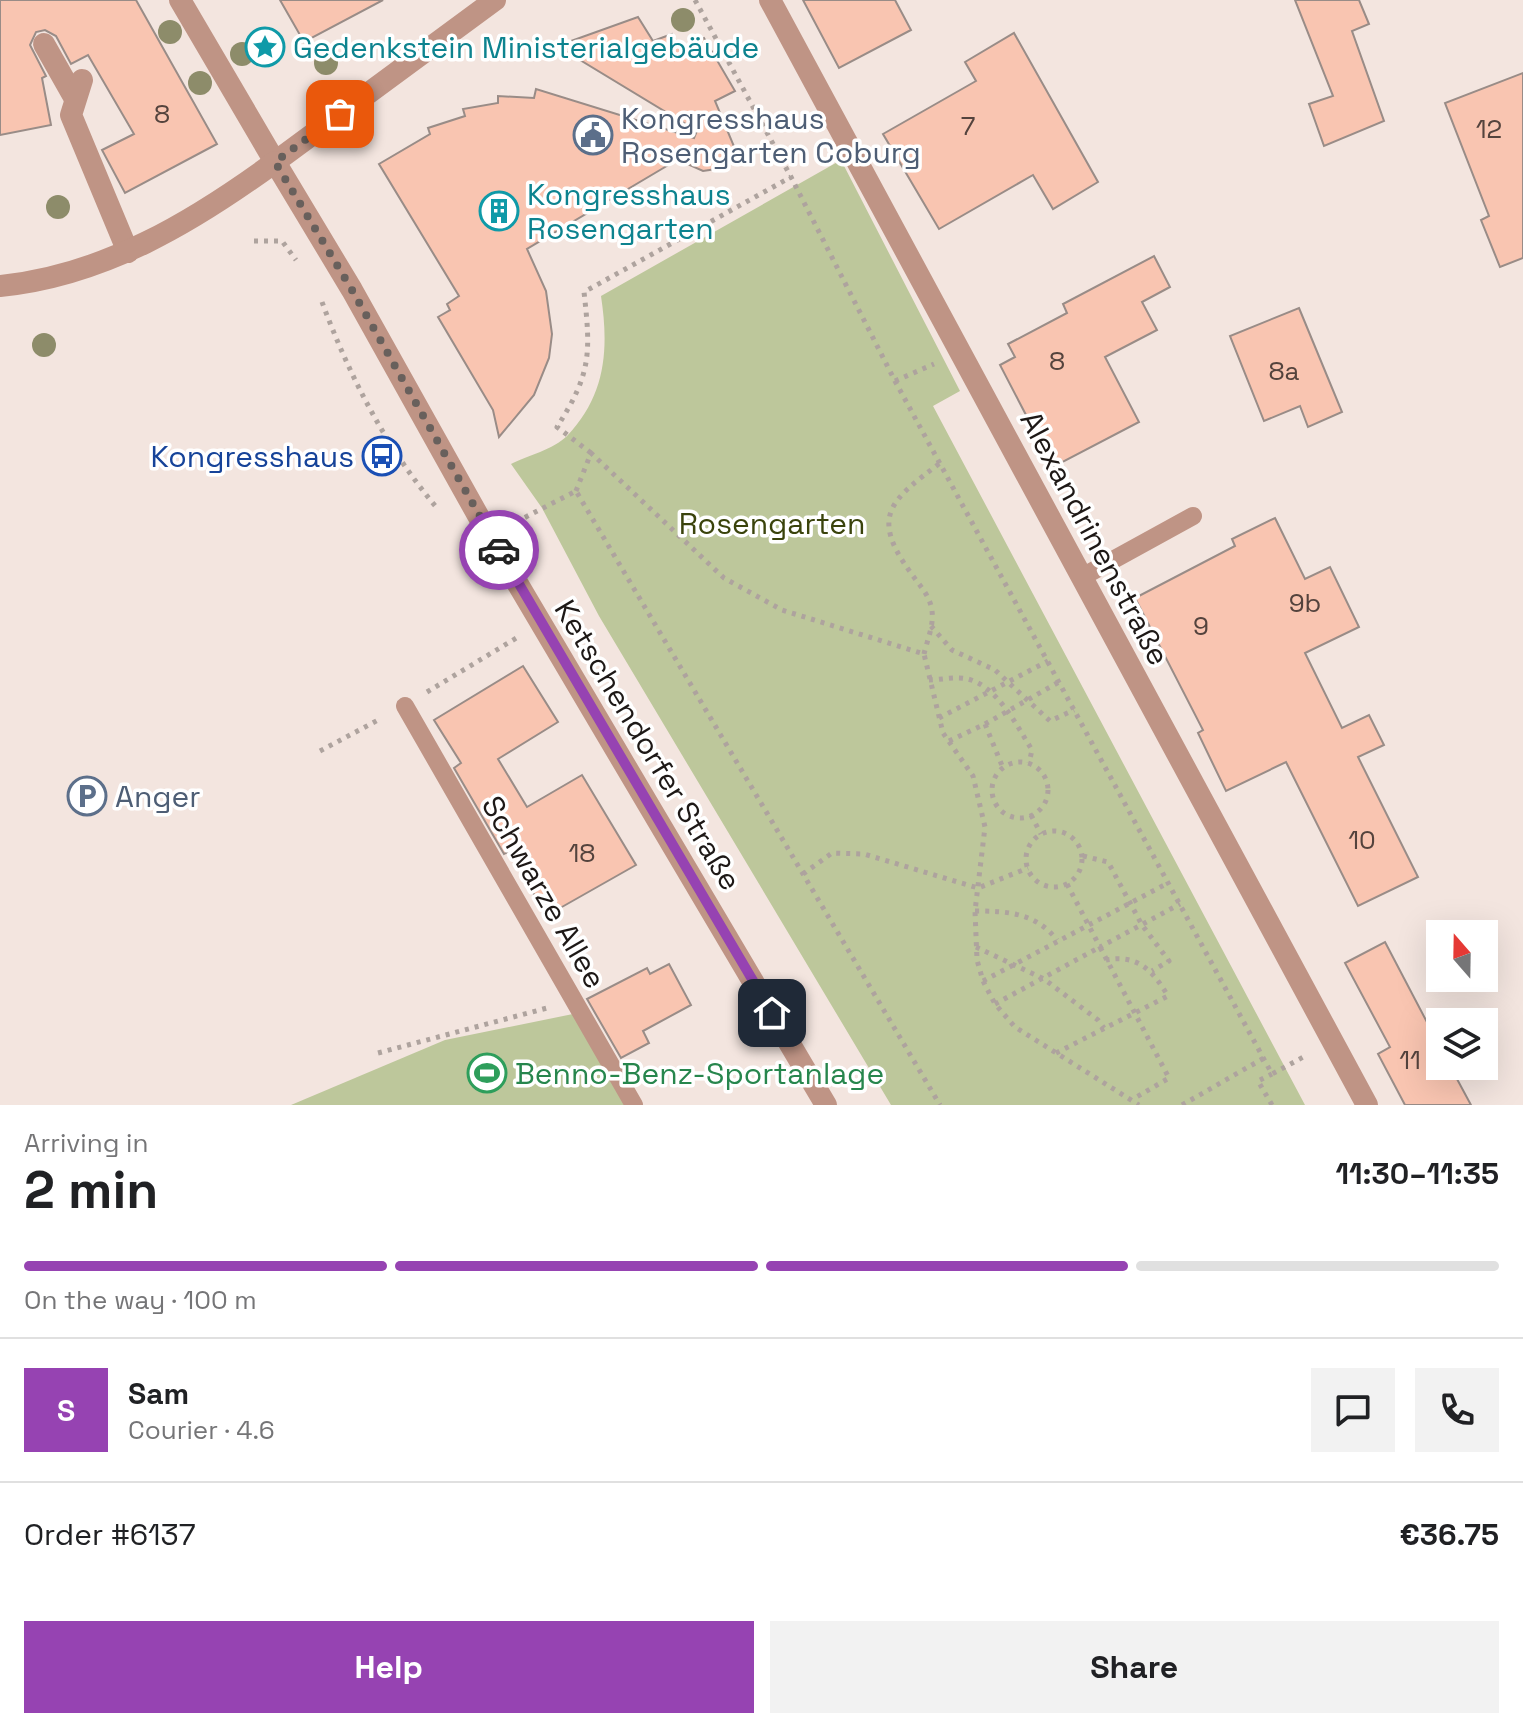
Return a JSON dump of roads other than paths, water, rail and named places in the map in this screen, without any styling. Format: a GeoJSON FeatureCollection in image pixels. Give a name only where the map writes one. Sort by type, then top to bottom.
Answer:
{"type":"FeatureCollection","features":[{"type":"Feature","properties":{"kind":"street","name":"Ketschendorfer Straße"},"geometry":{"type":"LineString","coordinates":[[180,0],[352,290],[490,537],[826,1105]]}},
{"type":"Feature","properties":{"kind":"street"},"geometry":{"type":"LineString","coordinates":[[0,286],[104,263],[229,196],[495,0]]}},
{"type":"Feature","properties":{"kind":"street","name":"Alexandrinenstraße"},"geometry":{"type":"LineString","coordinates":[[770,0],[1367,1105]]}},
{"type":"Feature","properties":{"kind":"street"},"geometry":{"type":"LineString","coordinates":[[44,44],[78,88],[71,115],[128,252]]}},
{"type":"Feature","properties":{"kind":"lane"},"geometry":{"type":"LineString","coordinates":[[1082,577],[1193,516]]}},
{"type":"Feature","properties":{"kind":"lane","name":"Schwarze Allee"},"geometry":{"type":"LineString","coordinates":[[405,706],[634,1105]]}},
{"type":"Feature","properties":{"kind":"place","name":"Gedenkstein Ministerialgebäude"},"geometry":{"type":"Point","coordinates":[265,47]}},
{"type":"Feature","properties":{"kind":"place","name":"Kongresshaus Rosengarten Coburg"},"geometry":{"type":"Point","coordinates":[593,135]}},
{"type":"Feature","properties":{"kind":"place","name":"Kongresshaus Rosengarten"},"geometry":{"type":"Point","coordinates":[499,211]}},
{"type":"Feature","properties":{"kind":"place","name":"Kongresshaus"},"geometry":{"type":"Point","coordinates":[382,456]}},
{"type":"Feature","properties":{"kind":"place","name":"Anger"},"geometry":{"type":"Point","coordinates":[87,796]}},
{"type":"Feature","properties":{"kind":"place","name":"Benno-Benz-Sportanlage"},"geometry":{"type":"Point","coordinates":[487,1073]}},
{"type":"Feature","properties":{"kind":"park label","name":"Rosengarten"},"geometry":{"type":"Point","coordinates":[772,523]}}]}
